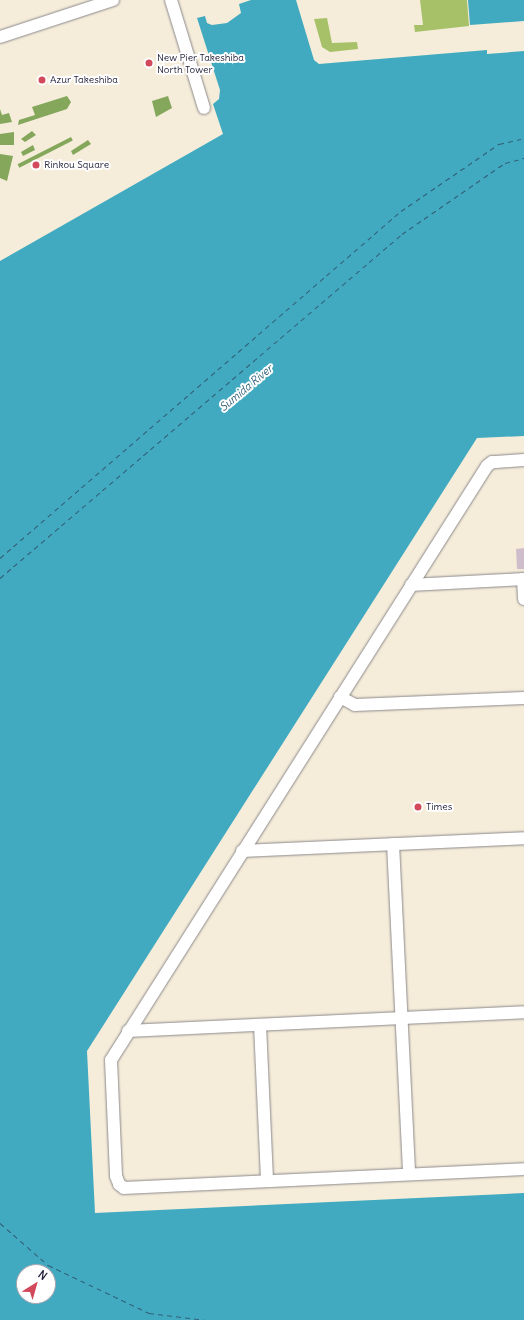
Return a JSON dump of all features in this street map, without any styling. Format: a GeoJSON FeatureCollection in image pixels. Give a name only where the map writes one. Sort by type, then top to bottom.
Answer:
{"type":"FeatureCollection","features":[{"type":"Feature","properties":{"kind":"street"},"geometry":{"type":"LineString","coordinates":[[0,37],[113,0]]}},
{"type":"Feature","properties":{"kind":"street"},"geometry":{"type":"LineString","coordinates":[[171,0],[204,108]]}},
{"type":"Feature","properties":{"kind":"street"},"geometry":{"type":"LineString","coordinates":[[524,460],[492,462],[487,466],[128,1030],[111,1060],[119,1184],[124,1188],[524,1169]]}},
{"type":"Feature","properties":{"kind":"street"},"geometry":{"type":"LineString","coordinates":[[411,585],[524,579],[524,599]]}},
{"type":"Feature","properties":{"kind":"street"},"geometry":{"type":"LineString","coordinates":[[340,697],[355,705],[524,698]]}},
{"type":"Feature","properties":{"kind":"street"},"geometry":{"type":"LineString","coordinates":[[242,851],[524,838]]}},
{"type":"Feature","properties":{"kind":"street"},"geometry":{"type":"LineString","coordinates":[[393,844],[409,1174]]}},
{"type":"Feature","properties":{"kind":"street"},"geometry":{"type":"LineString","coordinates":[[128,1030],[524,1012]]}},
{"type":"Feature","properties":{"kind":"street"},"geometry":{"type":"LineString","coordinates":[[260,1024],[267,1181]]}},
{"type":"Feature","properties":{"kind":"shaded area"},"geometry":{"type":"Polygon","coordinates":[[[524,548],[524,569],[517,569],[516,549],[524,548]]]}},
{"type":"Feature","properties":{"kind":"green space"},"geometry":{"type":"Polygon","coordinates":[[[420,0],[467,0],[469,26],[415,32],[414,25],[423,25],[420,0]]]}},
{"type":"Feature","properties":{"kind":"green space"},"geometry":{"type":"Polygon","coordinates":[[[327,18],[332,43],[357,42],[358,49],[330,52],[322,47],[314,19],[327,18]]]}},
{"type":"Feature","properties":{"kind":"green space"},"geometry":{"type":"Polygon","coordinates":[[[67,96],[71,102],[67,109],[18,125],[19,120],[35,115],[32,107],[67,96]]]}},
{"type":"Feature","properties":{"kind":"green space"},"geometry":{"type":"Polygon","coordinates":[[[168,96],[172,108],[156,117],[152,101],[168,96]]]}},
{"type":"Feature","properties":{"kind":"green space"},"geometry":{"type":"Polygon","coordinates":[[[0,109],[2,115],[9,113],[12,122],[0,124],[0,109]]]}},
{"type":"Feature","properties":{"kind":"green space"},"geometry":{"type":"Polygon","coordinates":[[[32,131],[36,135],[25,142],[21,139],[32,131]]]}},
{"type":"Feature","properties":{"kind":"green space"},"geometry":{"type":"Polygon","coordinates":[[[14,132],[14,145],[0,145],[0,134],[14,132]]]}},
{"type":"Feature","properties":{"kind":"green space"},"geometry":{"type":"Polygon","coordinates":[[[71,137],[73,141],[19,168],[18,164],[71,137]]]}},
{"type":"Feature","properties":{"kind":"green space"},"geometry":{"type":"Polygon","coordinates":[[[88,140],[91,144],[73,155],[71,151],[88,140]]]}},
{"type":"Feature","properties":{"kind":"green space"},"geometry":{"type":"Polygon","coordinates":[[[33,145],[35,150],[23,156],[21,152],[33,145]]]}},
{"type":"Feature","properties":{"kind":"green space"},"geometry":{"type":"Polygon","coordinates":[[[0,154],[13,156],[7,181],[0,178],[0,154]]]}},
{"type":"Feature","properties":{"kind":"water","name":"Sumida River"},"geometry":{"type":"Polygon","coordinates":[[[251,0],[296,0],[314,60],[319,64],[487,50],[487,54],[524,51],[524,436],[477,438],[87,1051],[95,1213],[524,1193],[524,1320],[0,1320],[0,261],[223,134],[213,104],[219,99],[220,90],[197,18],[205,16],[207,23],[212,25],[227,23],[241,13],[239,4],[251,0]]]}},
{"type":"Feature","properties":{"kind":"water"},"geometry":{"type":"Polygon","coordinates":[[[468,0],[524,0],[524,21],[470,25],[468,0]]]}},
{"type":"Feature","properties":{"kind":"ferry route"},"geometry":{"type":"LineString","coordinates":[[0,558],[401,211],[499,144],[524,138]]}},
{"type":"Feature","properties":{"kind":"ferry route"},"geometry":{"type":"LineString","coordinates":[[0,578],[402,234],[505,163],[524,158]]}},
{"type":"Feature","properties":{"kind":"ferry route"},"geometry":{"type":"LineString","coordinates":[[0,1223],[48,1265],[149,1313],[206,1320]]}},
{"type":"Feature","properties":{"kind":"place","name":"New Pier Takeshiba North Tower"},"geometry":{"type":"Point","coordinates":[149,63]}},
{"type":"Feature","properties":{"kind":"place","name":"Azur Takeshiba"},"geometry":{"type":"Point","coordinates":[42,80]}},
{"type":"Feature","properties":{"kind":"place","name":"Rinkou Square"},"geometry":{"type":"Point","coordinates":[36,165]}},
{"type":"Feature","properties":{"kind":"place","name":"Times"},"geometry":{"type":"Point","coordinates":[418,807]}}]}
